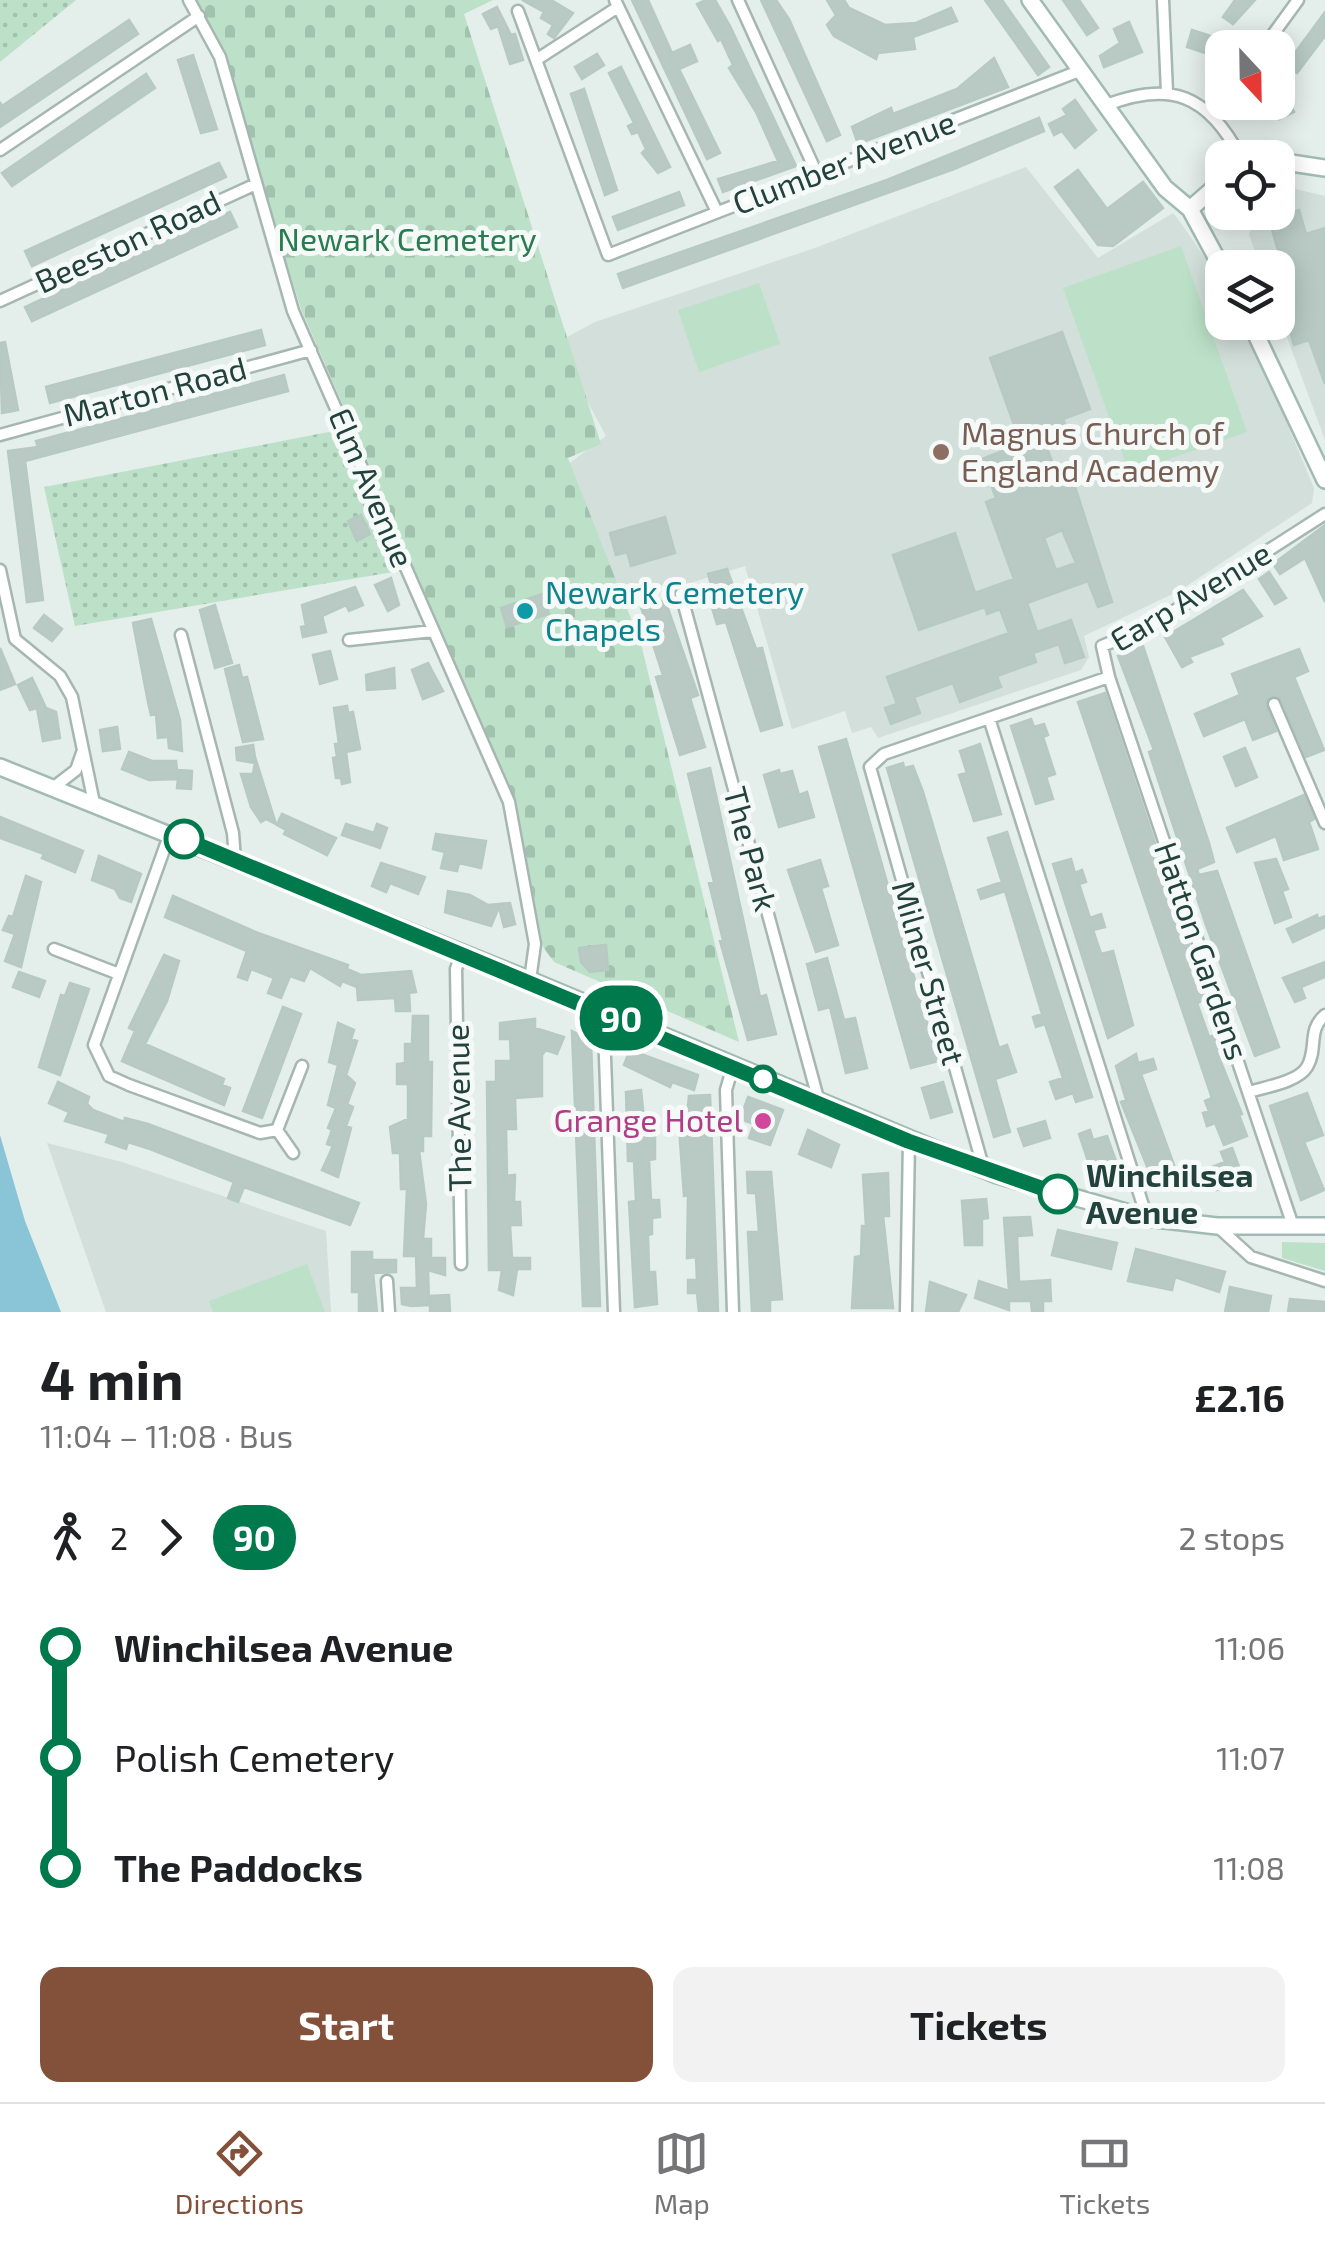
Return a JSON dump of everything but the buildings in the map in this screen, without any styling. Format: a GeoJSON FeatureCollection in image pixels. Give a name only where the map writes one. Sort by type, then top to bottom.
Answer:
{"type":"FeatureCollection","features":[{"type":"Feature","properties":{"kind":"main road"},"geometry":{"type":"LineString","coordinates":[[1030,0],[1165,188],[1190,209],[1212,250]]}},
{"type":"Feature","properties":{"kind":"main road"},"geometry":{"type":"LineString","coordinates":[[1295,164],[1325,168]]}},
{"type":"Feature","properties":{"kind":"main road"},"geometry":{"type":"LineString","coordinates":[[1190,209],[1205,195]]}},
{"type":"Feature","properties":{"kind":"main road"},"geometry":{"type":"LineString","coordinates":[[1259,340],[1325,480]]}},
{"type":"Feature","properties":{"kind":"main road"},"geometry":{"type":"LineString","coordinates":[[0,768],[462,952],[984,1170],[1148,1218],[1217,1226],[1325,1226]]}},
{"type":"Feature","properties":{"kind":"street","name":"Elm Avenue"},"geometry":{"type":"LineString","coordinates":[[188,0],[220,57],[293,311],[509,802],[535,944],[530,980]]}},
{"type":"Feature","properties":{"kind":"street"},"geometry":{"type":"LineString","coordinates":[[738,0],[817,174]]}},
{"type":"Feature","properties":{"kind":"street"},"geometry":{"type":"LineString","coordinates":[[1162,0],[1167,92]]}},
{"type":"Feature","properties":{"kind":"street"},"geometry":{"type":"LineString","coordinates":[[1276,30],[1298,0]]}},
{"type":"Feature","properties":{"kind":"street"},"geometry":{"type":"LineString","coordinates":[[518,11],[536,60],[616,4],[718,212]]}},
{"type":"Feature","properties":{"kind":"street"},"geometry":{"type":"LineString","coordinates":[[0,150],[200,16]]}},
{"type":"Feature","properties":{"kind":"street","name":"Clumber Avenue"},"geometry":{"type":"LineString","coordinates":[[536,60],[608,255],[1079,72]]}},
{"type":"Feature","properties":{"kind":"street"},"geometry":{"type":"LineString","coordinates":[[1104,106],[1140,92],[1167,92],[1205,110]]}},
{"type":"Feature","properties":{"kind":"street","name":"Beeston Road"},"geometry":{"type":"LineString","coordinates":[[0,301],[256,184]]}},
{"type":"Feature","properties":{"kind":"street","name":"Marton Road"},"geometry":{"type":"LineString","coordinates":[[0,434],[311,350]]}},
{"type":"Feature","properties":{"kind":"street","name":"Earp Avenue"},"geometry":{"type":"LineString","coordinates":[[871,776],[870,767],[884,754],[1109,676],[1102,646],[1145,629],[1325,514]]}},
{"type":"Feature","properties":{"kind":"street"},"geometry":{"type":"LineString","coordinates":[[0,570],[10,630],[22,647],[66,684],[94,803]]}},
{"type":"Feature","properties":{"kind":"street","name":"The Park"},"geometry":{"type":"LineString","coordinates":[[681,594],[819,1104]]}},
{"type":"Feature","properties":{"kind":"street"},"geometry":{"type":"LineString","coordinates":[[349,640],[433,631]]}},
{"type":"Feature","properties":{"kind":"street"},"geometry":{"type":"LineString","coordinates":[[181,635],[233,833],[235,860]]}},
{"type":"Feature","properties":{"kind":"street","name":"Hatton Gardens"},"geometry":{"type":"LineString","coordinates":[[1109,676],[1293,1226]]}},
{"type":"Feature","properties":{"kind":"street"},"geometry":{"type":"LineString","coordinates":[[1274,704],[1325,823]]}},
{"type":"Feature","properties":{"kind":"street"},"geometry":{"type":"LineString","coordinates":[[989,718],[1148,1218]]}},
{"type":"Feature","properties":{"kind":"street"},"geometry":{"type":"LineString","coordinates":[[54,787],[76,770],[82,752]]}},
{"type":"Feature","properties":{"kind":"street","name":"Milner Street"},"geometry":{"type":"LineString","coordinates":[[871,776],[984,1170]]}},
{"type":"Feature","properties":{"kind":"street"},"geometry":{"type":"LineString","coordinates":[[170,834],[94,1045],[109,1076],[260,1133],[277,1130]]}},
{"type":"Feature","properties":{"kind":"street"},"geometry":{"type":"LineString","coordinates":[[54,948],[119,974]]}},
{"type":"Feature","properties":{"kind":"street","name":"The Avenue"},"geometry":{"type":"LineString","coordinates":[[462,952],[456,969],[462,1264]]}},
{"type":"Feature","properties":{"kind":"street"},"geometry":{"type":"LineString","coordinates":[[610,1014],[604,1029],[614,1312]]}},
{"type":"Feature","properties":{"kind":"street"},"geometry":{"type":"LineString","coordinates":[[1248,1092],[1298,1076],[1307,1068],[1314,1030],[1325,1016]]}},
{"type":"Feature","properties":{"kind":"street"},"geometry":{"type":"LineString","coordinates":[[277,1130],[302,1066]]}},
{"type":"Feature","properties":{"kind":"street"},"geometry":{"type":"LineString","coordinates":[[733,1066],[726,1090],[733,1312]]}},
{"type":"Feature","properties":{"kind":"street"},"geometry":{"type":"LineString","coordinates":[[277,1130],[293,1153]]}},
{"type":"Feature","properties":{"kind":"street"},"geometry":{"type":"LineString","coordinates":[[906,1312],[908,1141]]}},
{"type":"Feature","properties":{"kind":"street"},"geometry":{"type":"LineString","coordinates":[[1217,1226],[1251,1257],[1325,1281]]}},
{"type":"Feature","properties":{"kind":"street"},"geometry":{"type":"LineString","coordinates":[[387,1281],[389,1312]]}},
{"type":"Feature","properties":{"kind":"shaded area","name":"Magnus Church of England Academy"},"geometry":{"type":"Polygon","coordinates":[[[1026,167],[1098,258],[1173,213],[1205,258],[1205,340],[1252,340],[1314,488],[1312,503],[1179,591],[1084,636],[1089,657],[1081,670],[878,738],[871,727],[852,733],[845,711],[792,729],[745,566],[622,604],[567,465],[606,436],[556,343],[595,322],[815,248],[1026,167]]]}},
{"type":"Feature","properties":{"kind":"shaded area"},"geometry":{"type":"Polygon","coordinates":[[[1295,189],[1325,196],[1325,440],[1288,340],[1295,340],[1295,250],[1255,250],[1251,230],[1295,230],[1295,189]]]}},
{"type":"Feature","properties":{"kind":"shaded area"},"geometry":{"type":"Polygon","coordinates":[[[47,1143],[122,1162],[326,1231],[331,1312],[106,1312],[47,1143]]]}},
{"type":"Feature","properties":{"kind":"green space"},"geometry":{"type":"Polygon","coordinates":[[[0,0],[76,0],[0,62],[0,0]]]}},
{"type":"Feature","properties":{"kind":"green space","name":"Newark Cemetery"},"geometry":{"type":"Polygon","coordinates":[[[197,0],[493,0],[464,14],[601,444],[568,458],[641,644],[739,1042],[554,962],[543,947],[516,801],[301,309],[222,54],[197,0]]]}},
{"type":"Feature","properties":{"kind":"green space"},"geometry":{"type":"Polygon","coordinates":[[[1181,246],[1205,314],[1205,340],[1214,340],[1247,432],[1129,473],[1063,288],[1181,246]]]}},
{"type":"Feature","properties":{"kind":"green space"},"geometry":{"type":"Polygon","coordinates":[[[759,283],[780,344],[699,372],[678,310],[759,283]]]}},
{"type":"Feature","properties":{"kind":"green space"},"geometry":{"type":"Polygon","coordinates":[[[339,430],[399,571],[75,626],[44,487],[339,430]]]}},
{"type":"Feature","properties":{"kind":"green space"},"geometry":{"type":"Polygon","coordinates":[[[1282,1242],[1325,1243],[1325,1271],[1282,1258],[1282,1242]]]}},
{"type":"Feature","properties":{"kind":"green space"},"geometry":{"type":"Polygon","coordinates":[[[307,1264],[325,1312],[213,1312],[209,1301],[307,1264]]]}},
{"type":"Feature","properties":{"kind":"water"},"geometry":{"type":"Polygon","coordinates":[[[0,1135],[25,1221],[61,1312],[0,1312],[0,1135]]]}},
{"type":"Feature","properties":{"kind":"bus line","name":"90"},"geometry":{"type":"LineString","coordinates":[[184,839],[636,1024],[908,1141],[1058,1194]]}},
{"type":"Feature","properties":{"kind":"place","name":"Magnus Church of England Academy"},"geometry":{"type":"Point","coordinates":[941,452]}},
{"type":"Feature","properties":{"kind":"place","name":"Newark Cemetery Chapels"},"geometry":{"type":"Point","coordinates":[525,611]}},
{"type":"Feature","properties":{"kind":"place","name":"Grange Hotel"},"geometry":{"type":"Point","coordinates":[763,1121]}},
{"type":"Feature","properties":{"kind":"place","name":"Winchilsea Avenue"},"geometry":{"type":"Point","coordinates":[1058,1194]}}]}
